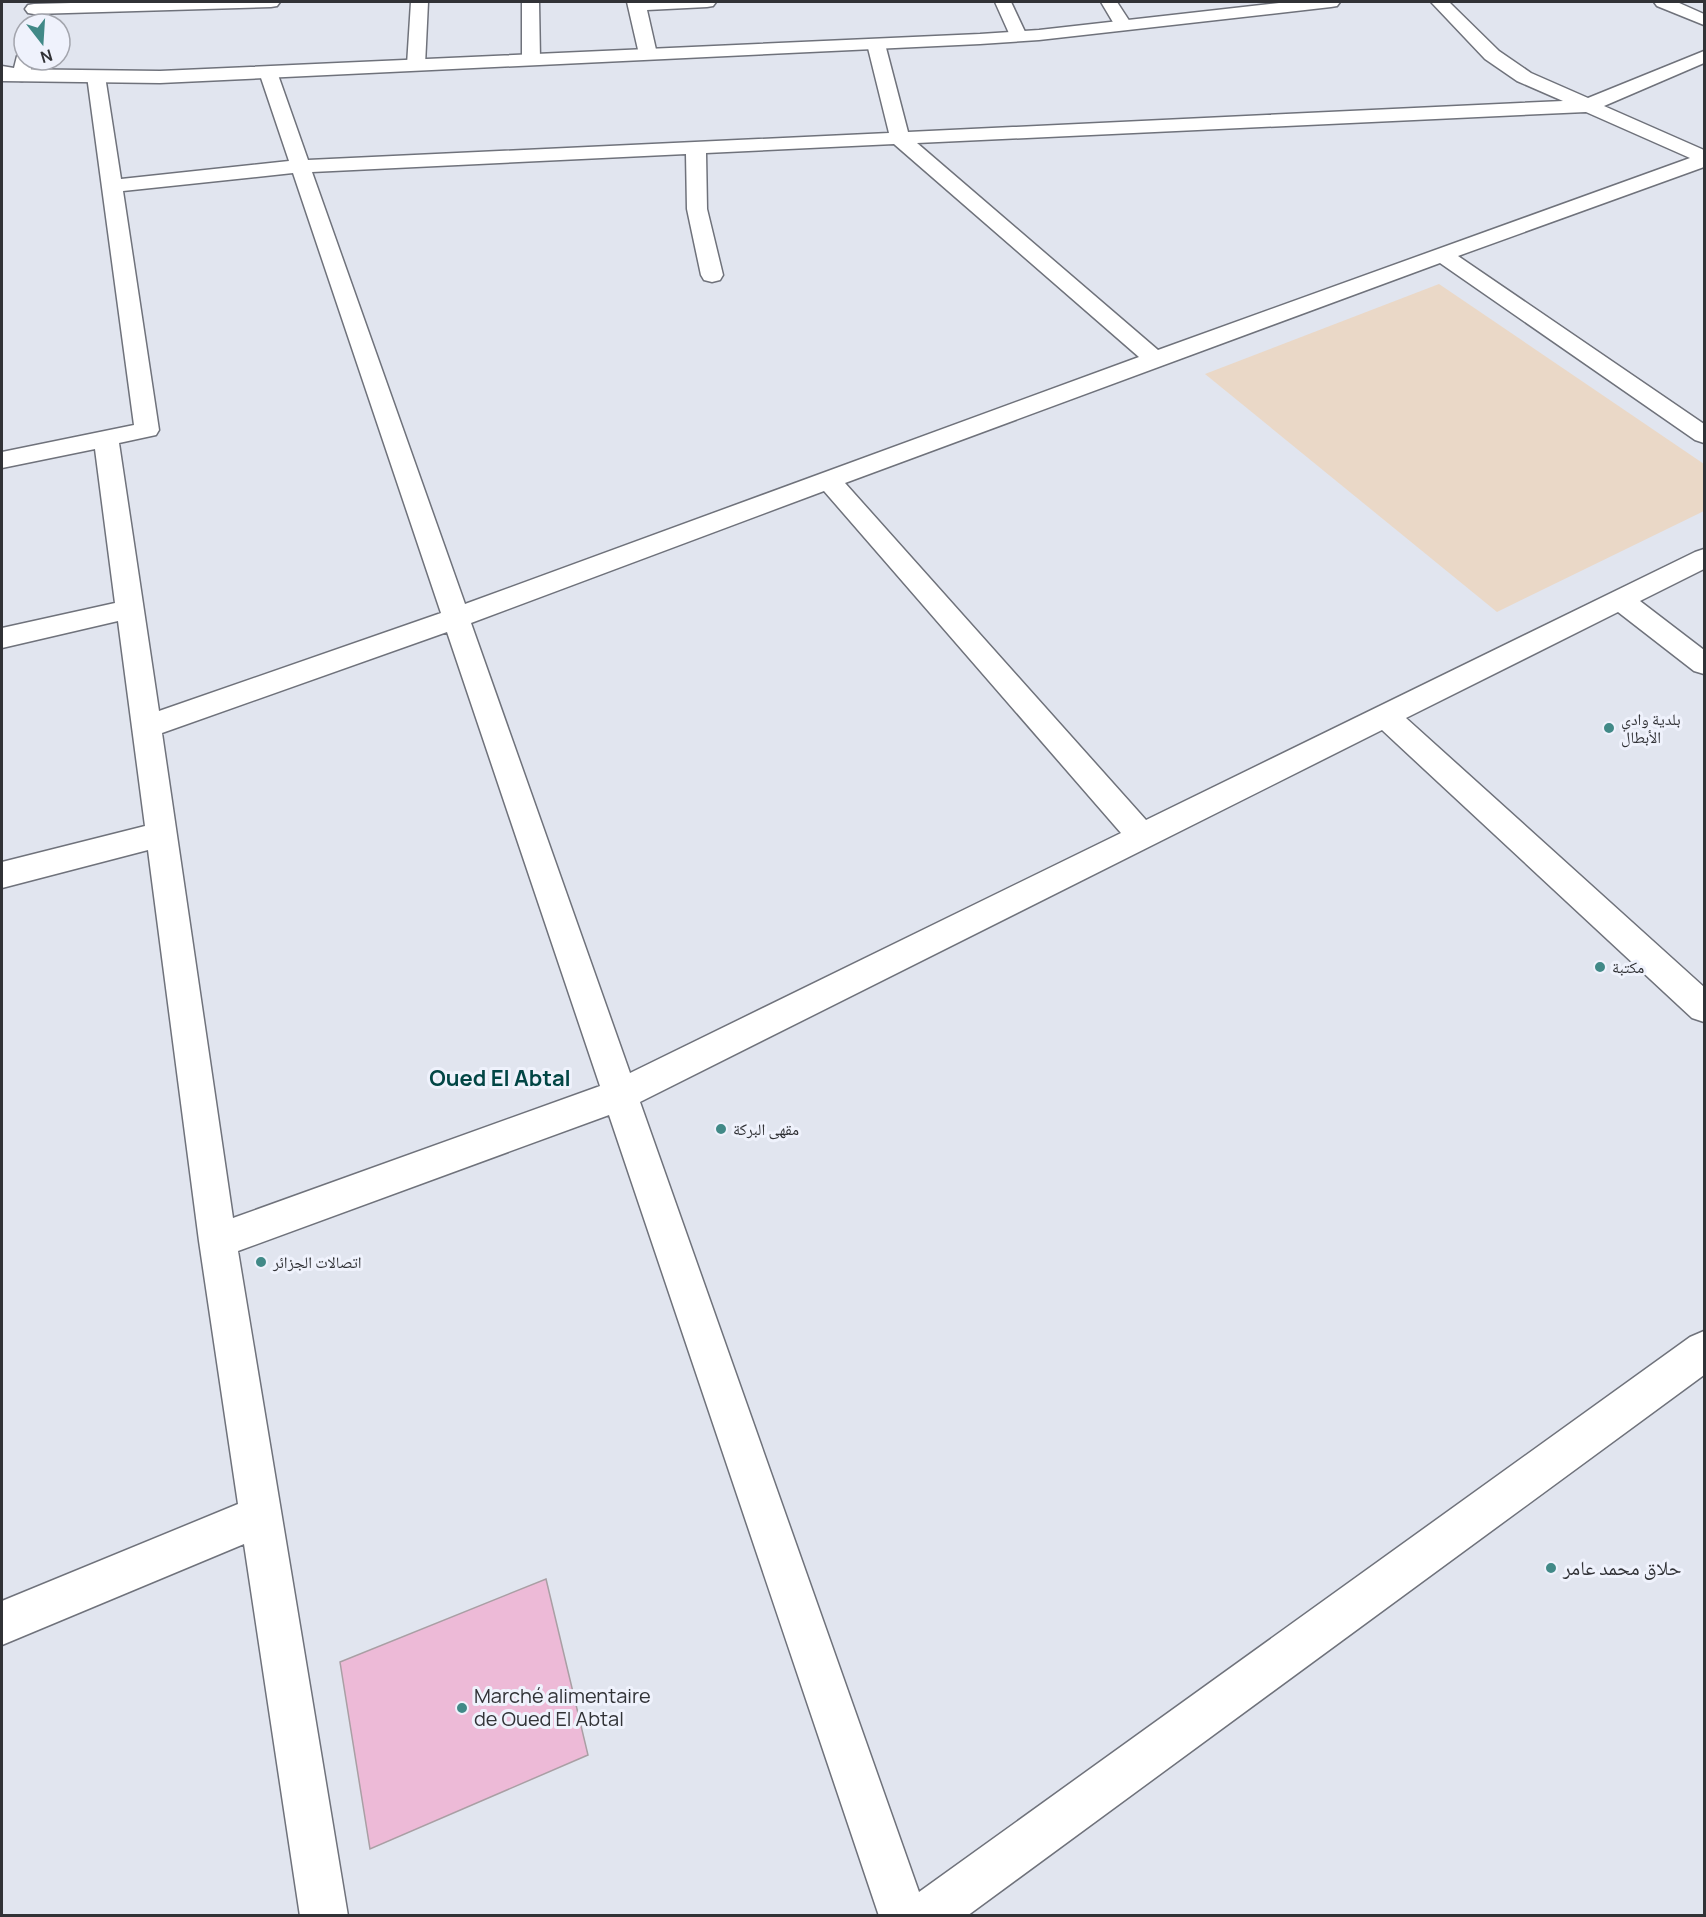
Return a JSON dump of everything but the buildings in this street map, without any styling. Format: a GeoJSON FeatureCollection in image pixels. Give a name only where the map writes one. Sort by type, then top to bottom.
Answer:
{"type":"FeatureCollection","features":[{"type":"Feature","properties":{"kind":"street"},"geometry":{"type":"LineString","coordinates":[[34,12],[271,2]]}},
{"type":"Feature","properties":{"kind":"street"},"geometry":{"type":"LineString","coordinates":[[416,65],[418,2]]}},
{"type":"Feature","properties":{"kind":"street"},"geometry":{"type":"LineString","coordinates":[[530,2],[531,60]]}},
{"type":"Feature","properties":{"kind":"street"},"geometry":{"type":"LineString","coordinates":[[648,54],[636,3],[707,2]]}},
{"type":"Feature","properties":{"kind":"street"},"geometry":{"type":"LineString","coordinates":[[1003,2],[1018,36]]}},
{"type":"Feature","properties":{"kind":"street"},"geometry":{"type":"LineString","coordinates":[[1109,2],[1123,25]]}},
{"type":"Feature","properties":{"kind":"street"},"geometry":{"type":"LineString","coordinates":[[64,72],[96,76],[160,77],[876,44],[1018,36],[1331,2]]}},
{"type":"Feature","properties":{"kind":"street"},"geometry":{"type":"LineString","coordinates":[[1440,2],[1504,65],[1524,77],[1704,159]]}},
{"type":"Feature","properties":{"kind":"street"},"geometry":{"type":"LineString","coordinates":[[1663,2],[1704,20]]}},
{"type":"Feature","properties":{"kind":"street"},"geometry":{"type":"LineString","coordinates":[[876,44],[900,139],[1155,358]]}},
{"type":"Feature","properties":{"kind":"street"},"geometry":{"type":"LineString","coordinates":[[112,186],[300,166],[1587,106],[1704,57]]}},
{"type":"Feature","properties":{"kind":"street"},"geometry":{"type":"LineString","coordinates":[[268,72],[903,1916]]}},
{"type":"Feature","properties":{"kind":"street"},"geometry":{"type":"LineString","coordinates":[[2,460],[147,430],[96,76]]}},
{"type":"Feature","properties":{"kind":"street"},"geometry":{"type":"LineString","coordinates":[[696,148],[697,209],[712,275]]}},
{"type":"Feature","properties":{"kind":"street"},"geometry":{"type":"LineString","coordinates":[[146,727],[456,618],[1155,358],[1704,159]]}},
{"type":"Feature","properties":{"kind":"street"},"geometry":{"type":"LineString","coordinates":[[1442,255],[1704,435]]}},
{"type":"Feature","properties":{"kind":"street"},"geometry":{"type":"LineString","coordinates":[[106,438],[218,1241],[324,1916]]}},
{"type":"Feature","properties":{"kind":"street"},"geometry":{"type":"LineString","coordinates":[[828,480],[1142,836]]}},
{"type":"Feature","properties":{"kind":"street"},"geometry":{"type":"LineString","coordinates":[[218,1241],[620,1095],[1704,558]]}},
{"type":"Feature","properties":{"kind":"street"},"geometry":{"type":"LineString","coordinates":[[1620,600],[1704,664]]}},
{"type":"Feature","properties":{"kind":"street"},"geometry":{"type":"LineString","coordinates":[[2,638],[129,609]]}},
{"type":"Feature","properties":{"kind":"street"},"geometry":{"type":"LineString","coordinates":[[1385,716],[1704,1008]]}},
{"type":"Feature","properties":{"kind":"street"},"geometry":{"type":"LineString","coordinates":[[2,875],[161,834]]}},
{"type":"Feature","properties":{"kind":"street"},"geometry":{"type":"LineString","coordinates":[[926,1916],[1704,1351]]}},
{"type":"Feature","properties":{"kind":"street"},"geometry":{"type":"LineString","coordinates":[[2,1623],[261,1516]]}},
{"type":"Feature","properties":{"kind":"shaded area"},"geometry":{"type":"Polygon","coordinates":[[[1439,284],[1704,464],[1704,511],[1497,612],[1205,374],[1439,284]]]}},
{"type":"Feature","properties":{"kind":"place","name":"بلدية وادي الأبطال"},"geometry":{"type":"Point","coordinates":[1609,728]}},
{"type":"Feature","properties":{"kind":"place","name":"مكتبة"},"geometry":{"type":"Point","coordinates":[1600,967]}},
{"type":"Feature","properties":{"kind":"place","name":"مقهى البركة"},"geometry":{"type":"Point","coordinates":[721,1129]}},
{"type":"Feature","properties":{"kind":"place","name":"اتصالات الجزائر"},"geometry":{"type":"Point","coordinates":[261,1262]}},
{"type":"Feature","properties":{"kind":"place","name":"حلاق محمد عامر"},"geometry":{"type":"Point","coordinates":[1551,1568]}},
{"type":"Feature","properties":{"kind":"place","name":"Marché alimentaire de Oued El Abtal"},"geometry":{"type":"Point","coordinates":[462,1708]}},
{"type":"Feature","properties":{"kind":"district","name":"Oued El Abtal"},"geometry":{"type":"Point","coordinates":[500,1078]}}]}
